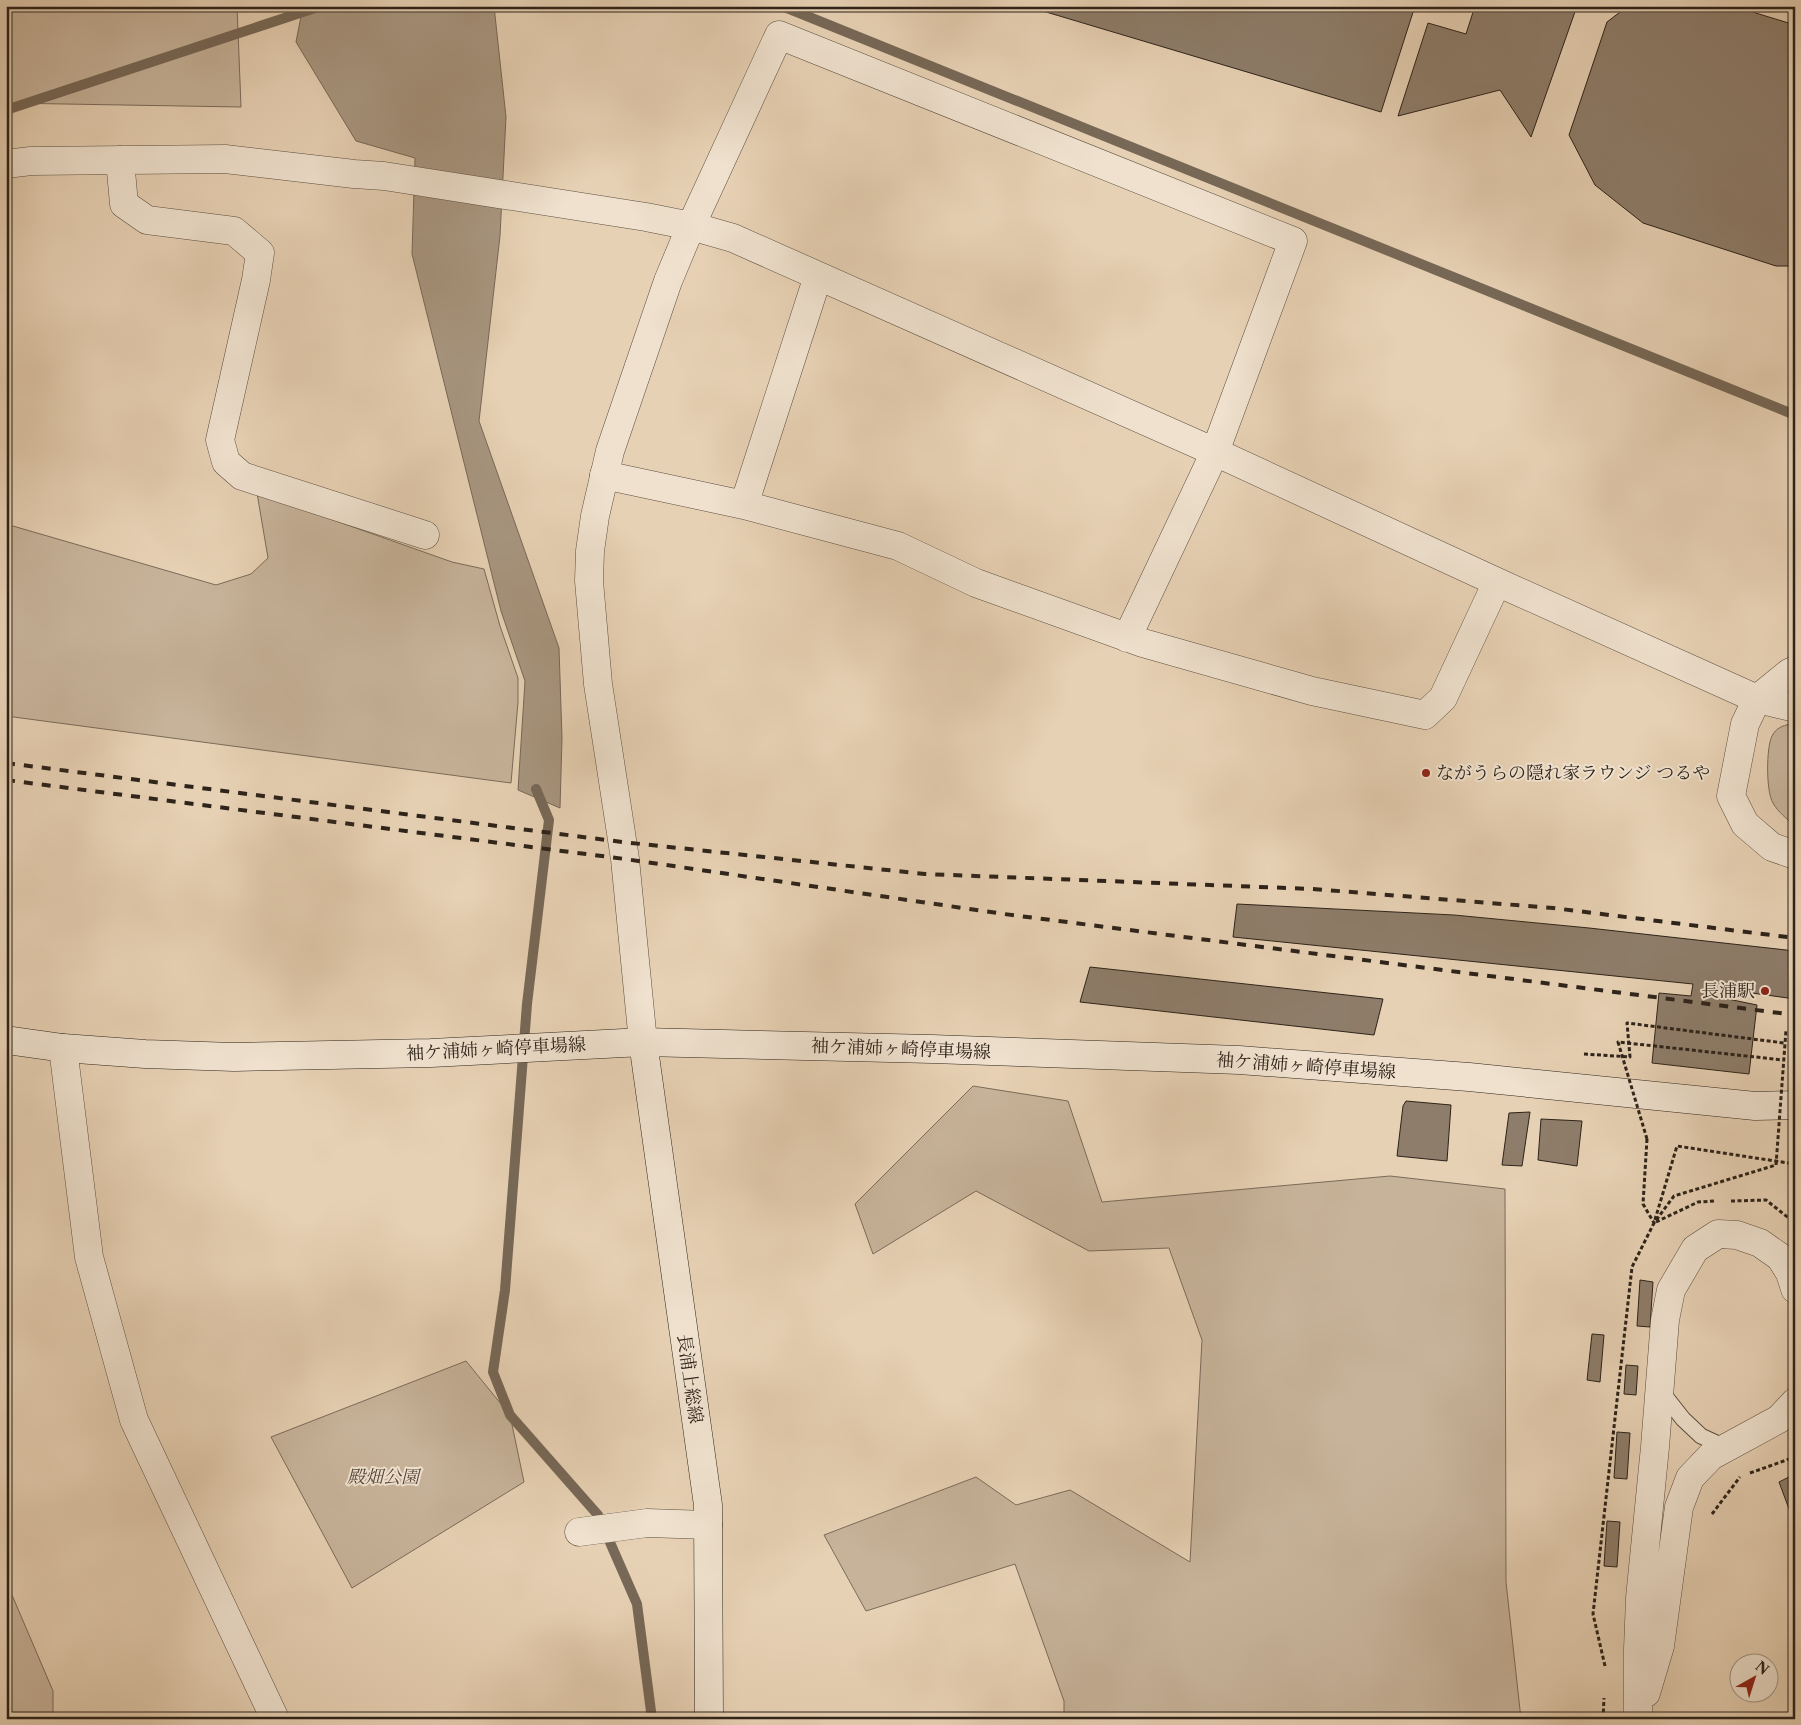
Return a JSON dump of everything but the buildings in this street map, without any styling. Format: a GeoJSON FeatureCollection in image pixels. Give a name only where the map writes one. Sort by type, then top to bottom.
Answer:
{"type":"FeatureCollection","features":[{"type":"Feature","properties":{"kind":"street","name":"長浦上総線"},"geometry":{"type":"LineString","coordinates":[[709,1719],[708,1506],[642,1042],[625,859],[598,684],[590,589],[590,551],[595,516],[610,452],[668,281],[691,226],[779,35],[1293,241],[1215,452]]}},
{"type":"Feature","properties":{"kind":"street"},"geometry":{"type":"LineString","coordinates":[[120,160],[124,204],[147,220],[234,231],[260,253],[256,280],[220,440],[226,462],[242,476],[425,535]]}},
{"type":"Feature","properties":{"kind":"street"},"geometry":{"type":"LineString","coordinates":[[6,164],[31,161],[225,160],[384,176],[646,217],[691,226],[733,238],[1215,452],[1757,699],[1795,708]]}},
{"type":"Feature","properties":{"kind":"street"},"geometry":{"type":"LineString","coordinates":[[744,505],[818,276]]}},
{"type":"Feature","properties":{"kind":"street"},"geometry":{"type":"LineString","coordinates":[[1127,638],[1215,452]]}},
{"type":"Feature","properties":{"kind":"street"},"geometry":{"type":"LineString","coordinates":[[604,475],[744,505],[898,546],[976,584],[1127,638],[1312,691],[1425,715],[1442,698],[1497,582]]}},
{"type":"Feature","properties":{"kind":"street"},"geometry":{"type":"LineString","coordinates":[[1795,670],[1789,672],[1757,699],[1745,724],[1732,796],[1745,824],[1772,847],[1795,855]]}},
{"type":"Feature","properties":{"kind":"street","name":"袖ケ浦姉ヶ崎停車場線"},"geometry":{"type":"LineString","coordinates":[[6,1040],[63,1048],[145,1054],[234,1057],[431,1054],[642,1042],[1239,1060],[1469,1077],[1755,1106],[1795,1105]]}},
{"type":"Feature","properties":{"kind":"street"},"geometry":{"type":"LineString","coordinates":[[63,1048],[89,1257],[134,1420],[275,1719]]}},
{"type":"Feature","properties":{"kind":"street"},"geometry":{"type":"LineString","coordinates":[[1638,1719],[1640,1598],[1666,1320],[1671,1290],[1695,1249],[1718,1234],[1737,1235],[1760,1243],[1780,1257],[1790,1273],[1795,1289]]}},
{"type":"Feature","properties":{"kind":"street"},"geometry":{"type":"LineString","coordinates":[[1638,1719],[1660,1646],[1679,1507],[1690,1478],[1712,1456],[1778,1419],[1795,1402]]}},
{"type":"Feature","properties":{"kind":"street"},"geometry":{"type":"LineString","coordinates":[[579,1532],[647,1523],[708,1524]]}},
{"type":"Feature","properties":{"kind":"lane"},"geometry":{"type":"LineString","coordinates":[[1660,1390],[1683,1419],[1701,1436],[1726,1448]]}},
{"type":"Feature","properties":{"kind":"path"},"geometry":{"type":"LineString","coordinates":[[1626,1023],[1784,1043]]}},
{"type":"Feature","properties":{"kind":"path"},"geometry":{"type":"LineString","coordinates":[[1783,1060],[1618,1042],[1647,1139],[1643,1204],[1654,1223],[1674,1196],[1776,1165],[1786,1030]]}},
{"type":"Feature","properties":{"kind":"path"},"geometry":{"type":"LineString","coordinates":[[1706,1521],[1742,1476],[1795,1458]]}},
{"type":"Feature","properties":{"kind":"green space"},"geometry":{"type":"Polygon","coordinates":[[[6,6],[237,6],[241,107],[6,103],[6,6]]]}},
{"type":"Feature","properties":{"kind":"green space"},"geometry":{"type":"Polygon","coordinates":[[[257,493],[452,562],[484,569],[500,626],[518,678],[518,702],[511,783],[6,716],[6,524],[216,585],[251,574],[268,558],[257,493]]]}},
{"type":"Feature","properties":{"kind":"green space"},"geometry":{"type":"Polygon","coordinates":[[[1790,724],[1795,725],[1795,826],[1773,803],[1768,780],[1768,760],[1772,736],[1775,731],[1790,724]]]}},
{"type":"Feature","properties":{"kind":"green space"},"geometry":{"type":"Polygon","coordinates":[[[973,1086],[1068,1101],[1102,1202],[1390,1176],[1505,1189],[1506,1582],[1521,1719],[1064,1719],[1064,1701],[1015,1564],[866,1611],[824,1535],[976,1477],[1016,1505],[1070,1490],[1190,1562],[1202,1340],[1169,1248],[1089,1251],[976,1191],[873,1254],[855,1204],[973,1086]]]}},
{"type":"Feature","properties":{"kind":"green space","name":"殿畑公園"},"geometry":{"type":"Polygon","coordinates":[[[466,1361],[510,1415],[524,1482],[352,1588],[271,1437],[466,1361]]]}},
{"type":"Feature","properties":{"kind":"green space"},"geometry":{"type":"Polygon","coordinates":[[[6,1581],[53,1691],[53,1719],[6,1719],[6,1581]]]}},
{"type":"Feature","properties":{"kind":"shaded area"},"geometry":{"type":"Polygon","coordinates":[[[303,6],[494,6],[506,117],[500,236],[479,421],[559,648],[562,738],[560,808],[518,790],[525,681],[501,611],[412,254],[415,158],[356,141],[296,42],[303,6]]]}},
{"type":"Feature","properties":{"kind":"waterway"},"geometry":{"type":"LineString","coordinates":[[6,110],[321,6]]}},
{"type":"Feature","properties":{"kind":"waterway"},"geometry":{"type":"LineString","coordinates":[[782,6],[1795,415]]}},
{"type":"Feature","properties":{"kind":"waterway"},"geometry":{"type":"LineString","coordinates":[[536,789],[549,820],[527,1004],[505,1290],[493,1372],[510,1415],[598,1515],[637,1604],[652,1719]]}},
{"type":"Feature","properties":{"kind":"railway"},"geometry":{"type":"LineString","coordinates":[[6,763],[622,842],[925,874],[1313,889],[1553,908],[1795,938]]}},
{"type":"Feature","properties":{"kind":"railway"},"geometry":{"type":"LineString","coordinates":[[6,780],[625,859],[1004,914],[1795,1015]]}},
{"type":"Feature","properties":{"kind":"place","name":"ながうらの隠れ家ラウンジ つるや"},"geometry":{"type":"Point","coordinates":[1426,773]}},
{"type":"Feature","properties":{"kind":"place","name":"長浦駅"},"geometry":{"type":"Point","coordinates":[1765,991]}}]}
